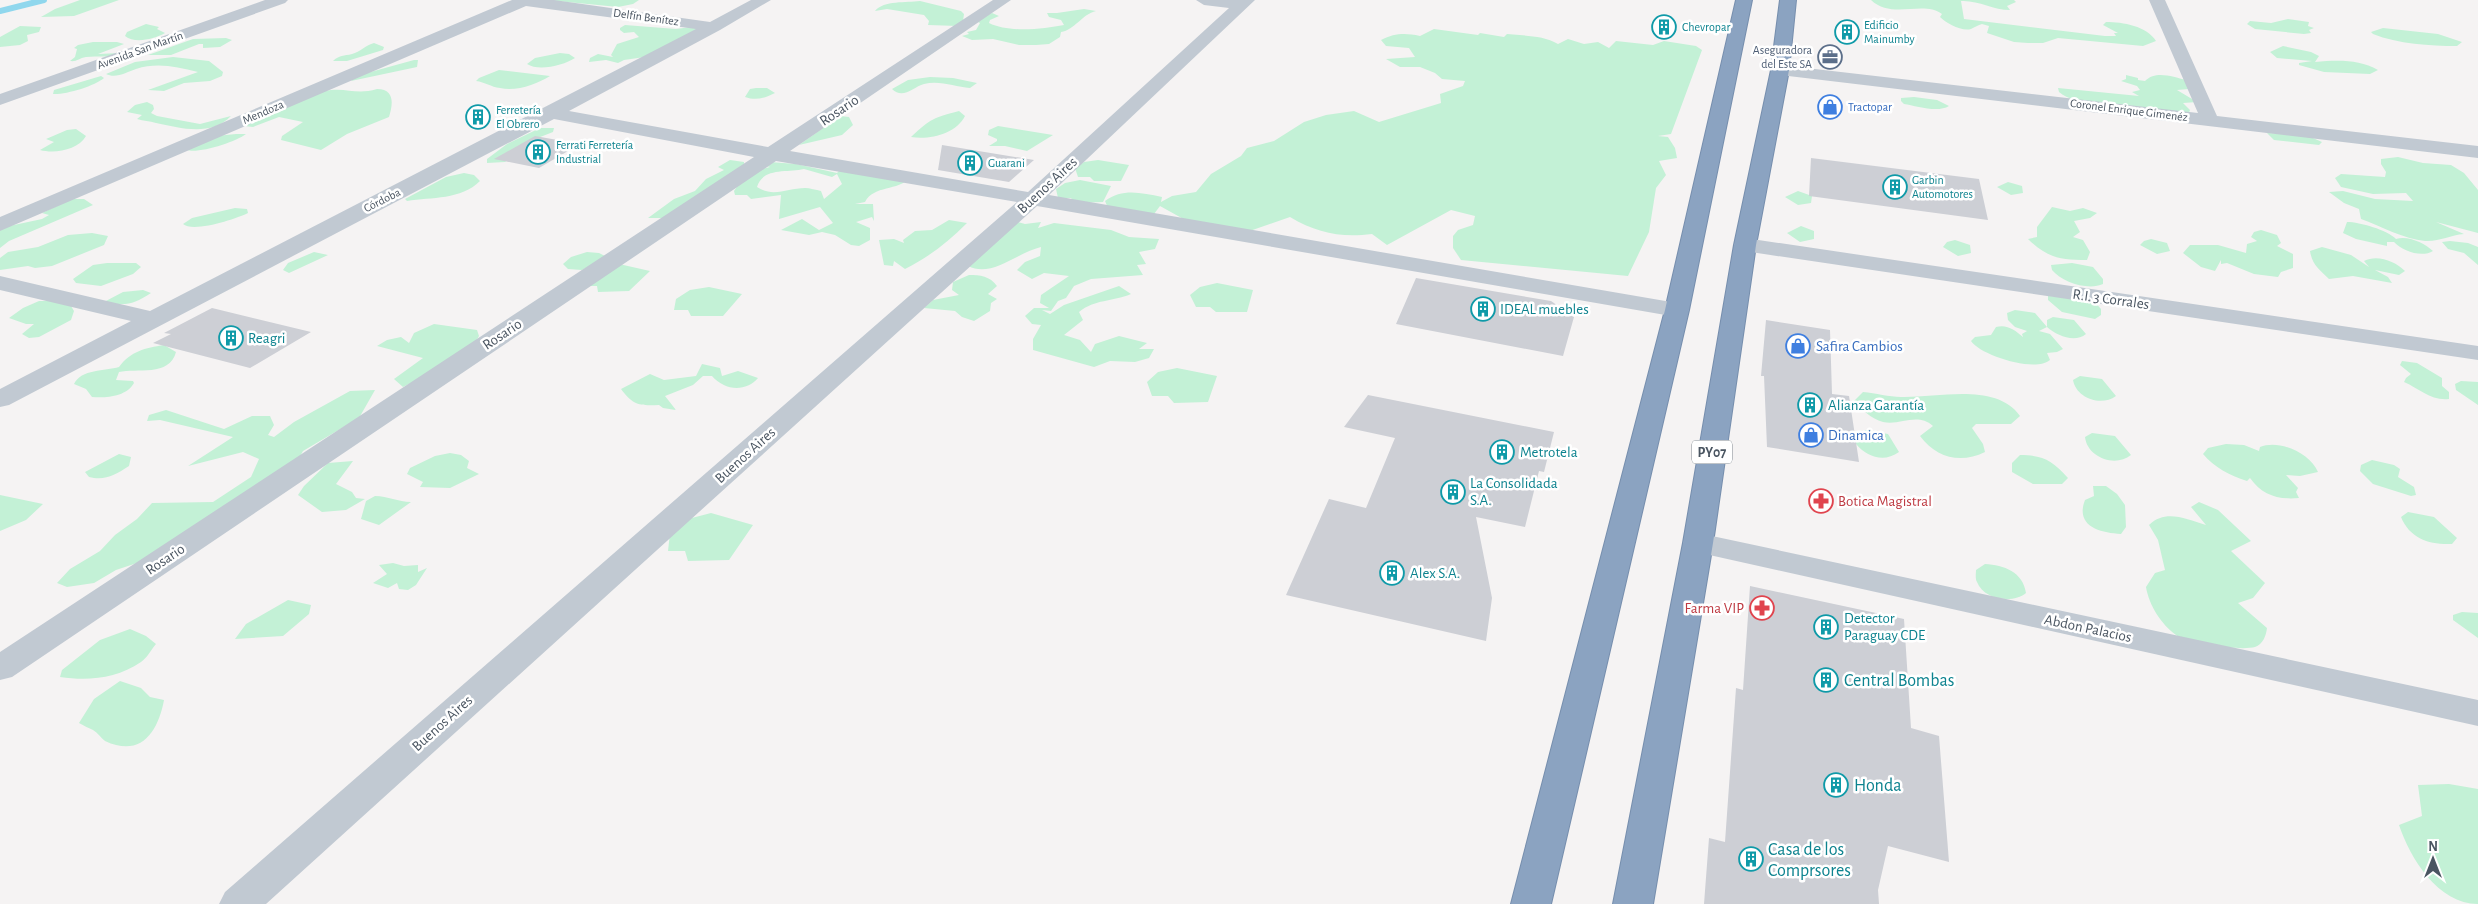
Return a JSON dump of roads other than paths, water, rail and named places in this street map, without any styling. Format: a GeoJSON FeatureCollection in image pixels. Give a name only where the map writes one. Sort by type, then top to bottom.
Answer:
{"type":"FeatureCollection","features":[{"type":"Feature","properties":{"kind":"highway"},"geometry":{"type":"LineString","coordinates":[[1531,904],[1677,310],[1744,0]]}},
{"type":"Feature","properties":{"kind":"highway","name":"PY07"},"geometry":{"type":"LineString","coordinates":[[1633,904],[1698,543],[1745,245],[1780,70],[1788,0]]}},
{"type":"Feature","properties":{"kind":"street","name":"Avenida San Martín"},"geometry":{"type":"LineString","coordinates":[[0,100],[280,0]]}},
{"type":"Feature","properties":{"kind":"street","name":"Delfín Benítez"},"geometry":{"type":"LineString","coordinates":[[520,0],[714,27]]}},
{"type":"Feature","properties":{"kind":"street","name":"Mendoza"},"geometry":{"type":"LineString","coordinates":[[0,225],[525,0]]}},
{"type":"Feature","properties":{"kind":"street","name":"Córdoba"},"geometry":{"type":"LineString","coordinates":[[0,399],[551,113],[763,0]]}},
{"type":"Feature","properties":{"kind":"street","name":"Rosario"},"geometry":{"type":"LineString","coordinates":[[0,668],[1003,0]]}},
{"type":"Feature","properties":{"kind":"street"},"geometry":{"type":"LineString","coordinates":[[1204,0],[1244,2]]}},
{"type":"Feature","properties":{"kind":"street"},"geometry":{"type":"LineString","coordinates":[[2157,0],[2210,120]]}},
{"type":"Feature","properties":{"kind":"street","name":"Buenos Aires"},"geometry":{"type":"LineString","coordinates":[[238,904],[1034,198],[1244,2]]}},
{"type":"Feature","properties":{"kind":"street","name":"Coronel Enrique Gimenéz"},"geometry":{"type":"LineString","coordinates":[[1780,70],[2478,152]]}},
{"type":"Feature","properties":{"kind":"street"},"geometry":{"type":"LineString","coordinates":[[551,113],[772,154],[1677,310]]}},
{"type":"Feature","properties":{"kind":"street","name":"R.I. 3 Corrales"},"geometry":{"type":"LineString","coordinates":[[1745,245],[2478,353]]}},
{"type":"Feature","properties":{"kind":"street"},"geometry":{"type":"LineString","coordinates":[[0,283],[152,319]]}},
{"type":"Feature","properties":{"kind":"street","name":"Abdon Palacios"},"geometry":{"type":"LineString","coordinates":[[1698,543],[2478,713]]}},
{"type":"Feature","properties":{"kind":"waterway"},"geometry":{"type":"LineString","coordinates":[[0,11],[44,0]]}},
{"type":"Feature","properties":{"kind":"place","name":"Chevropar"},"geometry":{"type":"Point","coordinates":[1664,27]}},
{"type":"Feature","properties":{"kind":"place","name":"Edificio Mainumby"},"geometry":{"type":"Point","coordinates":[1847,32]}},
{"type":"Feature","properties":{"kind":"place","name":"Aseguradora del Este SA"},"geometry":{"type":"Point","coordinates":[1830,57]}},
{"type":"Feature","properties":{"kind":"place","name":"Tractopar"},"geometry":{"type":"Point","coordinates":[1830,107]}},
{"type":"Feature","properties":{"kind":"place","name":"Ferretería El Obrero"},"geometry":{"type":"Point","coordinates":[478,117]}},
{"type":"Feature","properties":{"kind":"place","name":"Ferrati Ferretería Industrial"},"geometry":{"type":"Point","coordinates":[538,152]}},
{"type":"Feature","properties":{"kind":"place","name":"Guarani"},"geometry":{"type":"Point","coordinates":[970,163]}},
{"type":"Feature","properties":{"kind":"place","name":"Garbin Automotores"},"geometry":{"type":"Point","coordinates":[1895,187]}},
{"type":"Feature","properties":{"kind":"place","name":"IDEAL muebles"},"geometry":{"type":"Point","coordinates":[1483,309]}},
{"type":"Feature","properties":{"kind":"place","name":"Reagri"},"geometry":{"type":"Point","coordinates":[231,338]}},
{"type":"Feature","properties":{"kind":"place","name":"Safira Cambios"},"geometry":{"type":"Point","coordinates":[1798,346]}},
{"type":"Feature","properties":{"kind":"place","name":"Alianza Garantía"},"geometry":{"type":"Point","coordinates":[1810,405]}},
{"type":"Feature","properties":{"kind":"place","name":"Dinamica"},"geometry":{"type":"Point","coordinates":[1811,435]}},
{"type":"Feature","properties":{"kind":"place","name":"Metrotela"},"geometry":{"type":"Point","coordinates":[1502,452]}},
{"type":"Feature","properties":{"kind":"place","name":"La Consolidada S.A."},"geometry":{"type":"Point","coordinates":[1453,492]}},
{"type":"Feature","properties":{"kind":"place","name":"Botica Magistral"},"geometry":{"type":"Point","coordinates":[1821,501]}},
{"type":"Feature","properties":{"kind":"place","name":"Alex S.A."},"geometry":{"type":"Point","coordinates":[1392,573]}},
{"type":"Feature","properties":{"kind":"place","name":"Farma VIP"},"geometry":{"type":"Point","coordinates":[1762,608]}},
{"type":"Feature","properties":{"kind":"place","name":"Detector Paraguay CDE"},"geometry":{"type":"Point","coordinates":[1826,627]}},
{"type":"Feature","properties":{"kind":"place","name":"Central Bombas"},"geometry":{"type":"Point","coordinates":[1826,680]}},
{"type":"Feature","properties":{"kind":"place","name":"Honda"},"geometry":{"type":"Point","coordinates":[1836,785]}},
{"type":"Feature","properties":{"kind":"place","name":"Casa de los Comprsores"},"geometry":{"type":"Point","coordinates":[1751,859]}}]}
